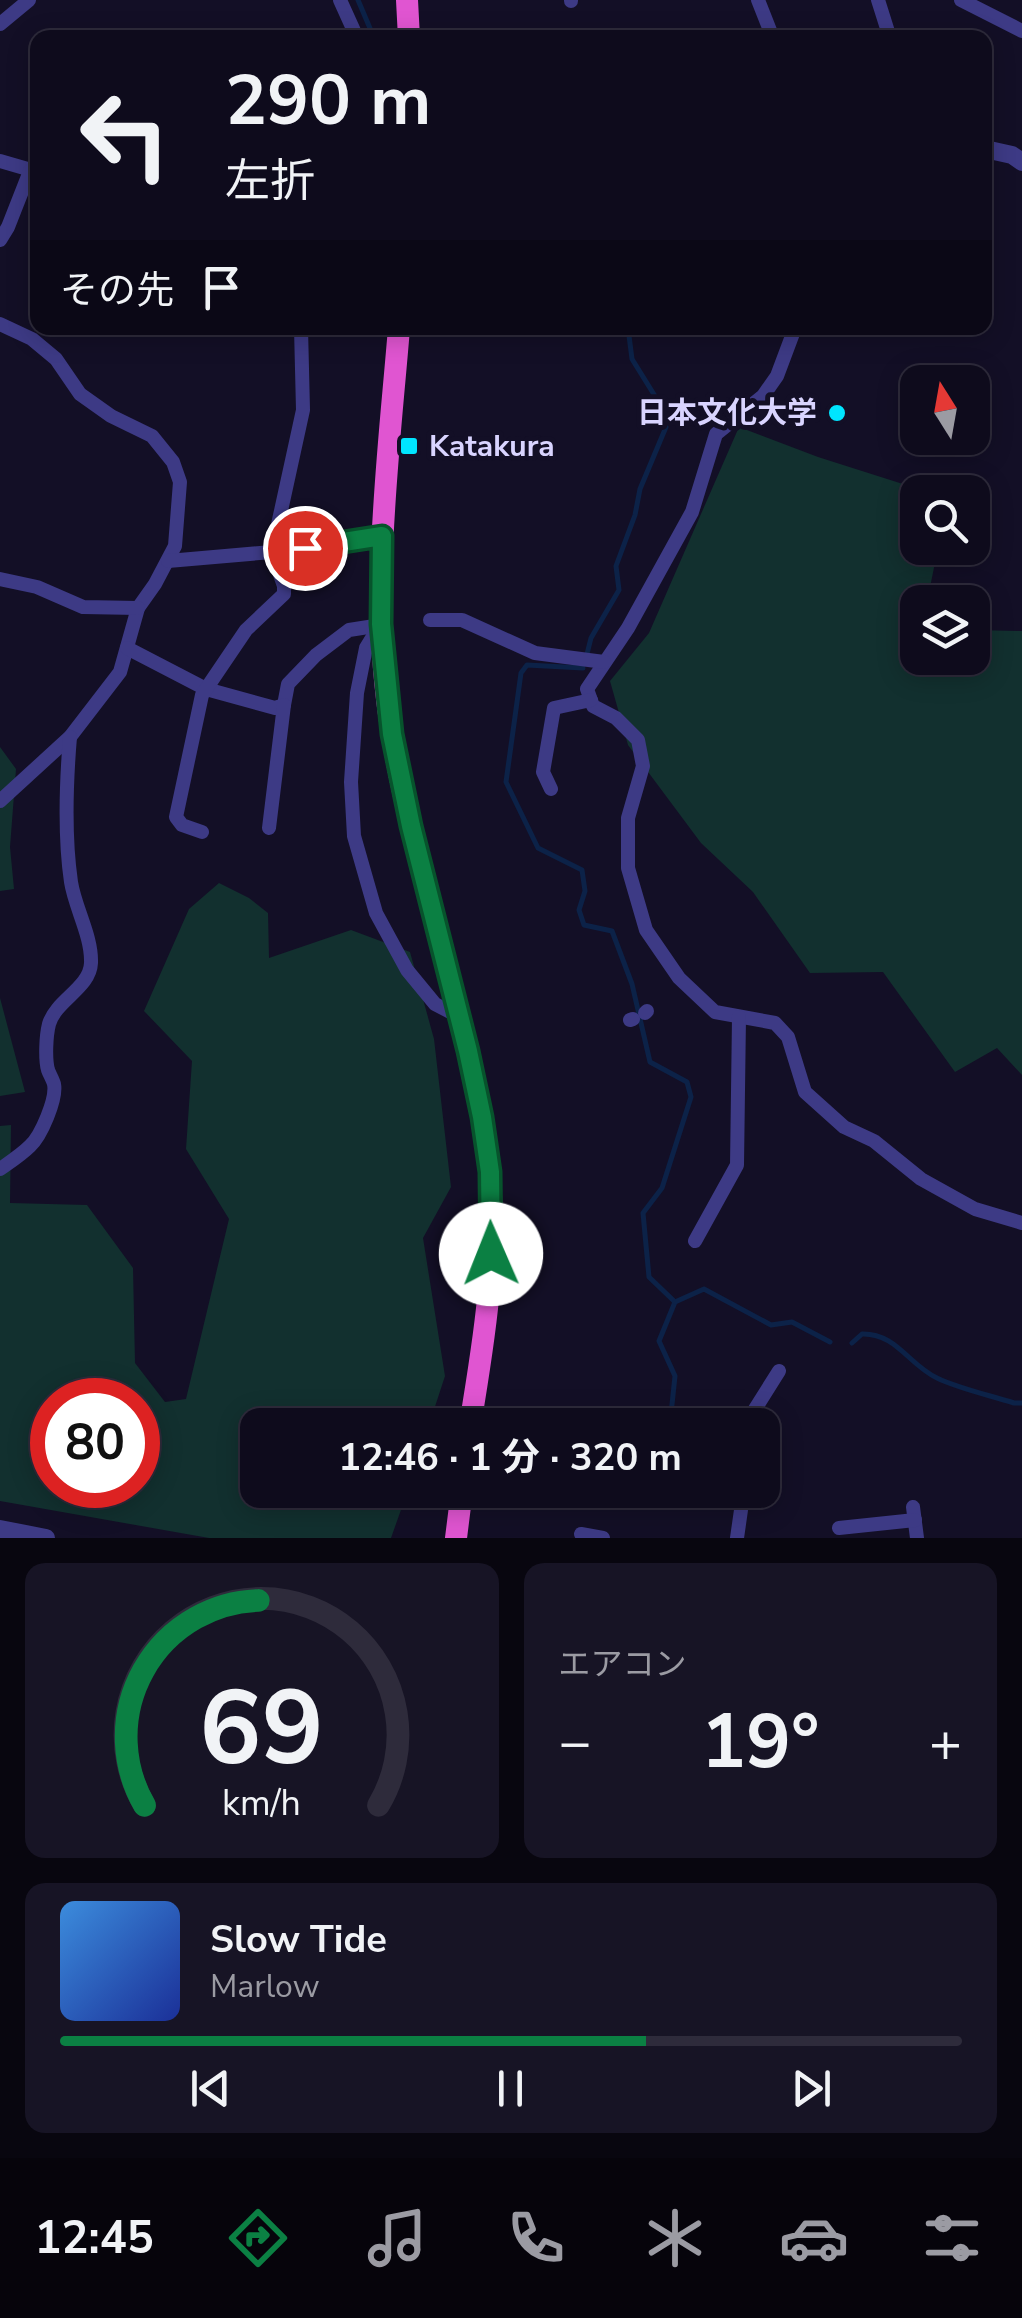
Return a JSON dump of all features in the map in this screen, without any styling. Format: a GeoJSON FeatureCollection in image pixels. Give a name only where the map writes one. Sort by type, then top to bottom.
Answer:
{"type":"FeatureCollection","features":[{"type":"Feature","properties":{"kind":"highway"},"geometry":{"type":"LineString","coordinates":[[407,0],[409,30]]}},
{"type":"Feature","properties":{"kind":"highway"},"geometry":{"type":"LineString","coordinates":[[398,335],[382,536],[381,624],[395,752],[468,1051],[490,1172],[489,1289],[473,1408]]}},
{"type":"Feature","properties":{"kind":"highway"},"geometry":{"type":"LineString","coordinates":[[456,1538],[460,1508]]}},
{"type":"Feature","properties":{"kind":"street"},"geometry":{"type":"LineString","coordinates":[[0,24],[29,0]]}},
{"type":"Feature","properties":{"kind":"street"},"geometry":{"type":"LineString","coordinates":[[340,0],[354,30]]}},
{"type":"Feature","properties":{"kind":"street"},"geometry":{"type":"LineString","coordinates":[[758,0],[769,30]]}},
{"type":"Feature","properties":{"kind":"street"},"geometry":{"type":"LineString","coordinates":[[878,0],[887,30]]}},
{"type":"Feature","properties":{"kind":"street"},"geometry":{"type":"LineString","coordinates":[[961,0],[1022,30]]}},
{"type":"Feature","properties":{"kind":"street"},"geometry":{"type":"LineString","coordinates":[[992,151],[1022,162]]}},
{"type":"Feature","properties":{"kind":"street"},"geometry":{"type":"LineString","coordinates":[[0,161],[30,170]]}},
{"type":"Feature","properties":{"kind":"street"},"geometry":{"type":"LineString","coordinates":[[0,240],[30,179]]}},
{"type":"Feature","properties":{"kind":"street"},"geometry":{"type":"LineString","coordinates":[[0,324],[32,339],[56,359],[80,394],[111,416],[152,436],[173,462],[180,482],[175,546],[138,608],[120,672],[70,737],[0,800]]}},
{"type":"Feature","properties":{"kind":"street"},"geometry":{"type":"LineString","coordinates":[[202,832],[182,826],[176,817],[202,695],[246,630],[284,594],[272,552],[303,410],[301,335]]}},
{"type":"Feature","properties":{"kind":"street"},"geometry":{"type":"LineString","coordinates":[[792,335],[777,376],[763,396],[716,434],[692,512],[628,628],[588,689],[593,706],[616,718],[638,740],[642,766],[628,818],[628,868],[646,930],[688,988],[716,1012],[775,1023],[788,1036],[805,1092],[844,1126],[874,1141],[921,1179],[974,1208],[1022,1223]]}},
{"type":"Feature","properties":{"kind":"street"},"geometry":{"type":"LineString","coordinates":[[168,560],[272,552],[382,536]]}},
{"type":"Feature","properties":{"kind":"street"},"geometry":{"type":"LineString","coordinates":[[0,578],[37,587],[83,607],[138,608]]}},
{"type":"Feature","properties":{"kind":"street"},"geometry":{"type":"LineString","coordinates":[[430,620],[462,620],[535,654],[604,662]]}},
{"type":"Feature","properties":{"kind":"street"},"geometry":{"type":"LineString","coordinates":[[269,828],[288,684],[316,655],[349,630],[381,624]]}},
{"type":"Feature","properties":{"kind":"street"},"geometry":{"type":"LineString","coordinates":[[381,624],[366,648],[357,694],[351,782],[354,836],[376,912],[407,970],[435,1004],[458,1016]]}},
{"type":"Feature","properties":{"kind":"street"},"geometry":{"type":"LineString","coordinates":[[127,648],[206,689],[275,708],[284,705]]}},
{"type":"Feature","properties":{"kind":"street"},"geometry":{"type":"LineString","coordinates":[[551,789],[543,772],[554,708],[591,700]]}},
{"type":"Feature","properties":{"kind":"street"},"geometry":{"type":"LineString","coordinates":[[0,1169],[34,1144],[44,1122],[54,1099],[54,1083],[47,1066],[49,1025],[58,1006],[84,981],[92,966],[70,865],[66,789],[70,737]]}},
{"type":"Feature","properties":{"kind":"street"},"geometry":{"type":"LineString","coordinates":[[695,1241],[737,1165],[739,1017]]}},
{"type":"Feature","properties":{"kind":"street"},"geometry":{"type":"LineString","coordinates":[[756,1408],[779,1371]]}},
{"type":"Feature","properties":{"kind":"street"},"geometry":{"type":"LineString","coordinates":[[736,1538],[741,1508]]}},
{"type":"Feature","properties":{"kind":"street"},"geometry":{"type":"LineString","coordinates":[[839,1528],[914,1514],[917,1538]]}},
{"type":"Feature","properties":{"kind":"street"},"geometry":{"type":"LineString","coordinates":[[0,1529],[46,1538]]}},
{"type":"Feature","properties":{"kind":"street"},"geometry":{"type":"LineString","coordinates":[[581,1534],[602,1538]]}},
{"type":"Feature","properties":{"kind":"green space"},"geometry":{"type":"Polygon","coordinates":[[[739,427],[900,483],[900,565],[935,565],[930,585],[900,585],[900,675],[990,675],[990,630],[1022,631],[1022,1075],[997,1048],[955,1072],[883,972],[810,973],[753,892],[701,843],[628,745],[610,681],[649,633],[739,427]]]}},
{"type":"Feature","properties":{"kind":"green space"},"geometry":{"type":"Polygon","coordinates":[[[0,747],[16,769],[10,847],[14,889],[0,891],[0,747]]]}},
{"type":"Feature","properties":{"kind":"green space"},"geometry":{"type":"Polygon","coordinates":[[[219,883],[268,913],[269,958],[351,930],[410,952],[434,1039],[451,1187],[423,1238],[445,1376],[435,1408],[240,1408],[240,1508],[402,1508],[391,1538],[209,1538],[40,1508],[160,1508],[160,1396],[165,1402],[186,1399],[229,1219],[186,1149],[192,1061],[144,1011],[189,909],[219,883]]]}},
{"type":"Feature","properties":{"kind":"green space"},"geometry":{"type":"Polygon","coordinates":[[[0,998],[25,1092],[0,1096],[0,998]]]}},
{"type":"Feature","properties":{"kind":"green space"},"geometry":{"type":"Polygon","coordinates":[[[11,1125],[10,1203],[87,1205],[133,1268],[135,1363],[147,1378],[30,1378],[30,1506],[0,1501],[0,1126],[11,1125]]]}},
{"type":"Feature","properties":{"kind":"waterway"},"geometry":{"type":"LineString","coordinates":[[358,0],[371,30]]}},
{"type":"Feature","properties":{"kind":"waterway"},"geometry":{"type":"LineString","coordinates":[[587,654],[591,638],[619,590],[616,566],[640,489],[666,427],[663,409],[632,359],[629,335]]}},
{"type":"Feature","properties":{"kind":"waterway"},"geometry":{"type":"LineString","coordinates":[[583,668],[527,665],[521,673],[506,782],[538,848],[582,870],[585,891],[579,910],[584,925],[612,931],[632,984],[650,1062],[687,1082],[691,1097],[662,1188],[643,1213],[649,1277],[675,1302],[659,1341],[675,1376],[672,1408]]}},
{"type":"Feature","properties":{"kind":"waterway"},"geometry":{"type":"LineString","coordinates":[[675,1302],[704,1289],[771,1325],[792,1322],[830,1342]]}},
{"type":"Feature","properties":{"kind":"waterway"},"geometry":{"type":"LineString","coordinates":[[852,1343],[862,1334],[874,1335],[893,1344],[937,1378],[1022,1403]]}},
{"type":"Feature","properties":{"kind":"place","name":"日本文化大学"},"geometry":{"type":"Point","coordinates":[837,413]}},
{"type":"Feature","properties":{"kind":"place","name":"Katakura"},"geometry":{"type":"Point","coordinates":[409,446]}},
{"type":"Feature","properties":{"kind":"route"},"geometry":{"type":"LineString","coordinates":[[305,548],[382,536],[381,624],[392,734],[482,1117],[490,1172],[491,1254]]}}]}
